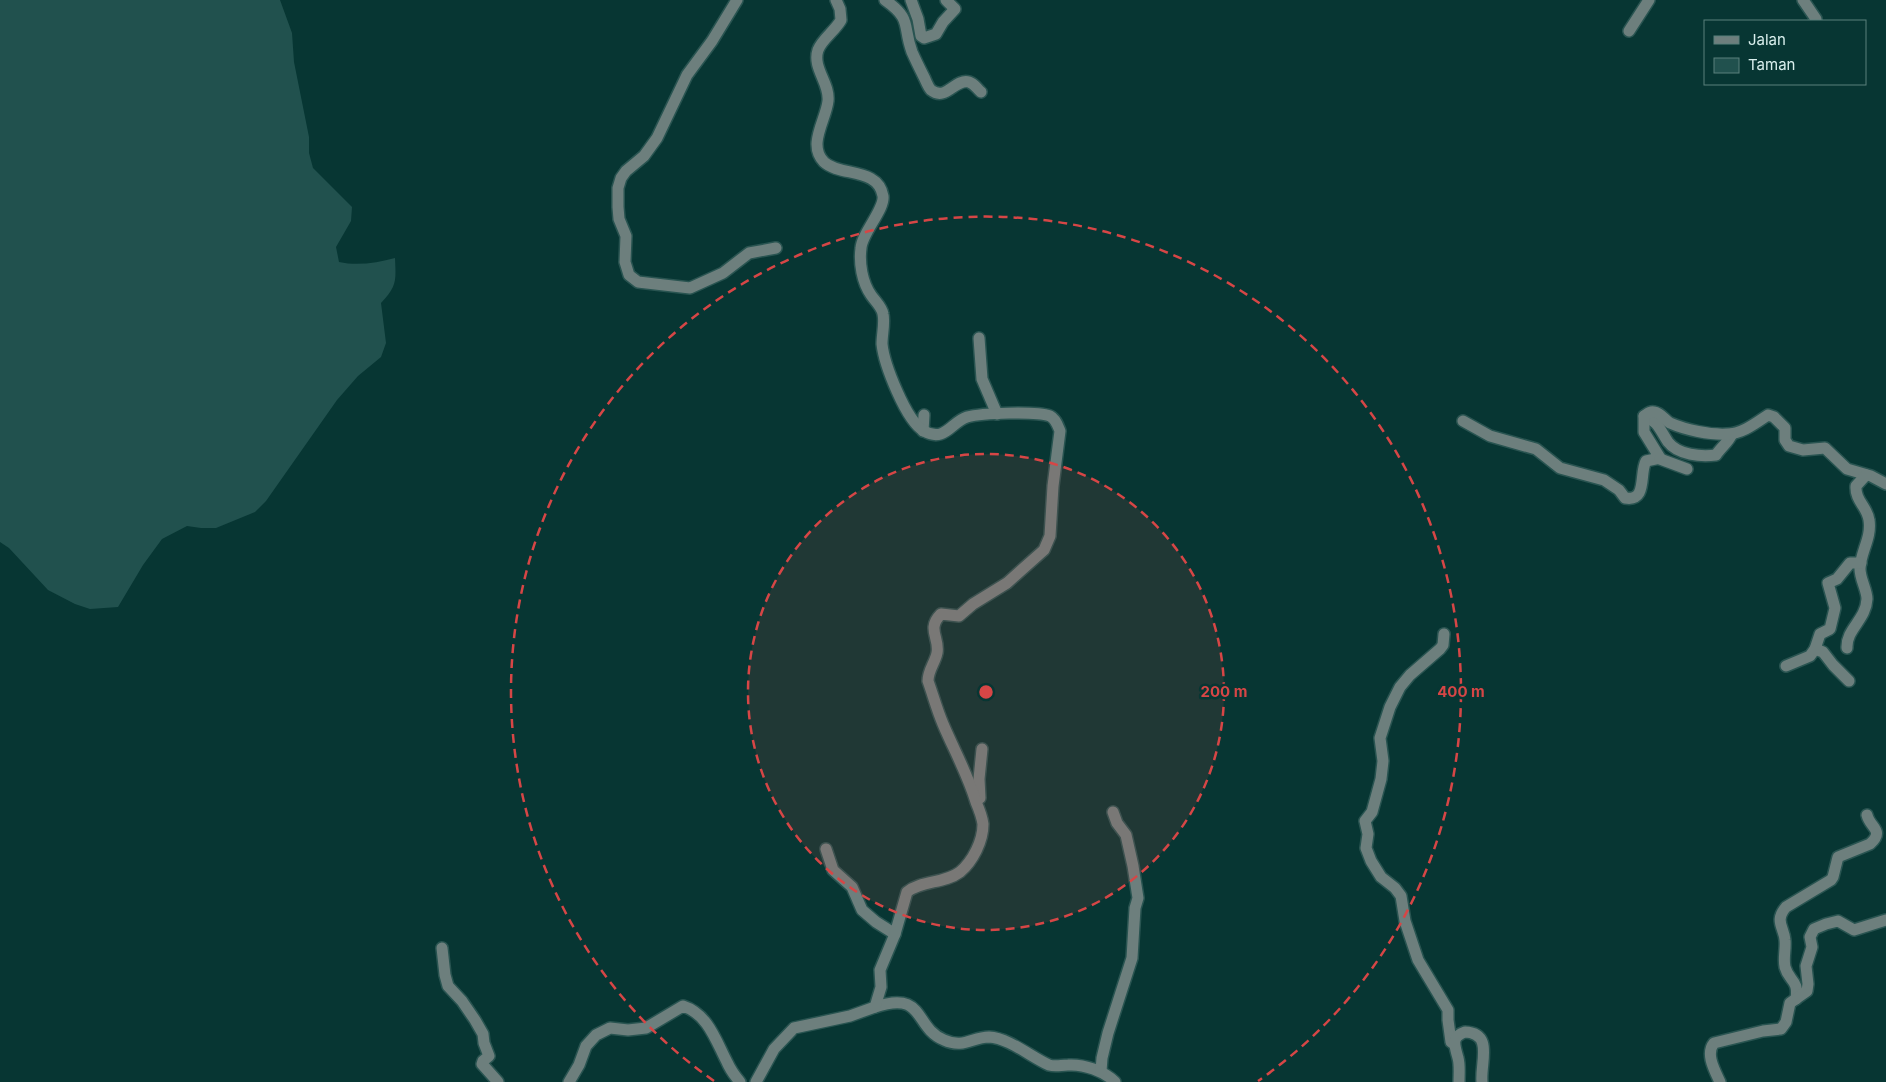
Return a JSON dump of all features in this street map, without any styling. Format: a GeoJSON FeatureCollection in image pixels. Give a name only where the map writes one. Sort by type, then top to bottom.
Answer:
{"type":"FeatureCollection","features":[{"type":"Feature","properties":{"kind":"street"},"geometry":{"type":"LineString","coordinates":[[736,0],[712,41],[687,75],[657,138],[644,156],[626,171],[621,178],[618,188],[618,207],[619,219],[626,236],[626,268],[631,279],[638,282],[690,288],[723,273],[749,253],[776,248]]}},
{"type":"Feature","properties":{"kind":"street"},"geometry":{"type":"LineString","coordinates":[[836,0],[840,9],[841,20],[821,44],[818,51],[819,69],[828,95],[827,108],[817,140],[817,147],[825,162],[867,176],[876,183],[883,194],[882,205],[862,241],[861,270],[869,292],[883,314],[883,346],[897,391],[906,411],[923,431],[942,434],[966,418],[997,414],[1051,417],[1058,423],[1060,431],[1053,486],[1052,524],[1050,536],[1044,550],[1007,583],[973,604],[962,614],[956,616],[940,614],[934,625],[937,654],[928,673],[928,681],[943,723],[970,783],[983,824]]}},
{"type":"Feature","properties":{"kind":"street"},"geometry":{"type":"LineString","coordinates":[[886,0],[899,10],[905,20],[912,52],[930,89],[938,94],[948,92],[959,83],[968,81],[974,84],[981,92]]}},
{"type":"Feature","properties":{"kind":"street"},"geometry":{"type":"LineString","coordinates":[[911,0],[918,19],[921,36],[924,38],[936,34],[943,22],[955,9],[946,0]]}},
{"type":"Feature","properties":{"kind":"street"},"geometry":{"type":"LineString","coordinates":[[1629,30],[1649,0]]}},
{"type":"Feature","properties":{"kind":"street"},"geometry":{"type":"LineString","coordinates":[[1803,0],[1816,19]]}},
{"type":"Feature","properties":{"kind":"street"},"geometry":{"type":"LineString","coordinates":[[979,338],[982,379],[997,414]]}},
{"type":"Feature","properties":{"kind":"street"},"geometry":{"type":"LineString","coordinates":[[1644,416],[1648,413],[1656,412],[1670,423],[1682,427],[1708,433],[1732,434],[1740,432],[1768,415],[1772,415],[1785,428],[1785,440],[1789,446],[1803,450],[1824,448],[1847,469],[1886,484]]}},
{"type":"Feature","properties":{"kind":"street"},"geometry":{"type":"LineString","coordinates":[[923,431],[924,415]]}},
{"type":"Feature","properties":{"kind":"street"},"geometry":{"type":"LineString","coordinates":[[1644,416],[1653,420],[1660,427],[1670,444],[1679,452],[1707,456],[1716,455],[1721,447],[1728,443],[1732,434]]}},
{"type":"Feature","properties":{"kind":"street"},"geometry":{"type":"LineString","coordinates":[[1644,416],[1644,432],[1659,454],[1660,459]]}},
{"type":"Feature","properties":{"kind":"street"},"geometry":{"type":"LineString","coordinates":[[1463,421],[1490,436],[1536,449],[1560,468],[1604,480],[1619,490],[1625,498],[1631,499],[1636,497],[1641,489],[1646,461],[1660,459],[1687,469]]}},
{"type":"Feature","properties":{"kind":"street"},"geometry":{"type":"LineString","coordinates":[[1847,648],[1847,640],[1864,612],[1867,598],[1860,563],[1867,543],[1870,522],[1867,511],[1855,494],[1856,486],[1866,475]]}},
{"type":"Feature","properties":{"kind":"street"},"geometry":{"type":"LineString","coordinates":[[1786,666],[1810,656],[1816,649],[1820,634],[1830,629],[1835,608],[1828,582],[1837,579],[1850,563],[1860,563]]}},
{"type":"Feature","properties":{"kind":"street"},"geometry":{"type":"LineString","coordinates":[[1444,634],[1443,645],[1410,675],[1400,687],[1390,707],[1380,738],[1383,761],[1381,779],[1372,812],[1365,821],[1368,834],[1366,848],[1371,861],[1381,877],[1395,888],[1401,896],[1404,916],[1418,960],[1448,1010],[1451,1040],[1458,1057],[1459,1082]]}},
{"type":"Feature","properties":{"kind":"street"},"geometry":{"type":"LineString","coordinates":[[1816,649],[1823,652],[1849,681]]}},
{"type":"Feature","properties":{"kind":"street"},"geometry":{"type":"LineString","coordinates":[[875,1006],[881,987],[880,970],[895,934],[907,892],[915,887],[942,880],[959,872],[974,854],[979,843],[984,817],[979,792],[982,748]]}},
{"type":"Feature","properties":{"kind":"street"},"geometry":{"type":"LineString","coordinates":[[1102,1071],[1102,1058],[1108,1032],[1132,958],[1135,908],[1138,898],[1126,835],[1117,823],[1113,812]]}},
{"type":"Feature","properties":{"kind":"street"},"geometry":{"type":"LineString","coordinates":[[1796,998],[1796,983],[1788,973],[1784,963],[1785,940],[1780,924],[1782,914],[1786,907],[1834,878],[1838,857],[1870,844],[1874,840],[1876,830],[1867,815]]}},
{"type":"Feature","properties":{"kind":"street"},"geometry":{"type":"LineString","coordinates":[[826,849],[833,870],[852,887],[856,901],[862,910],[895,934]]}},
{"type":"Feature","properties":{"kind":"street"},"geometry":{"type":"LineString","coordinates":[[1720,1082],[1712,1062],[1711,1046],[1714,1043],[1780,1030],[1786,1022],[1790,1003],[1802,996],[1808,988],[1806,966],[1812,947],[1810,938],[1814,929],[1838,921],[1854,930],[1886,920]]}},
{"type":"Feature","properties":{"kind":"street"},"geometry":{"type":"LineString","coordinates":[[442,948],[448,986],[471,1013],[483,1034],[489,1056],[482,1064],[498,1082]]}},
{"type":"Feature","properties":{"kind":"street"},"geometry":{"type":"LineString","coordinates":[[756,1082],[774,1049],[794,1028],[850,1016],[875,1006],[892,1002],[906,1003],[915,1010],[937,1037],[951,1042],[968,1043],[988,1037],[1000,1039],[1049,1065],[1072,1065],[1102,1071],[1115,1082]]}},
{"type":"Feature","properties":{"kind":"street"},"geometry":{"type":"LineString","coordinates":[[569,1082],[579,1065],[586,1046],[596,1035],[610,1028],[628,1030],[646,1028],[683,1006],[702,1018],[714,1033],[727,1062],[740,1082]]}},
{"type":"Feature","properties":{"kind":"street"},"geometry":{"type":"LineString","coordinates":[[1454,1044],[1456,1038],[1465,1032],[1476,1034],[1483,1041],[1482,1082]]}},
{"type":"Feature","properties":{"kind":"green space"},"geometry":{"type":"Polygon","coordinates":[[[0,0],[280,0],[292,33],[294,62],[309,137],[309,153],[313,168],[352,207],[351,221],[336,247],[339,262],[367,263],[395,258],[393,287],[381,303],[386,343],[381,357],[358,376],[337,400],[266,501],[255,512],[216,528],[187,526],[162,539],[143,565],[118,607],[90,609],[75,604],[48,590],[9,548],[0,542],[0,0]]]}}]}
